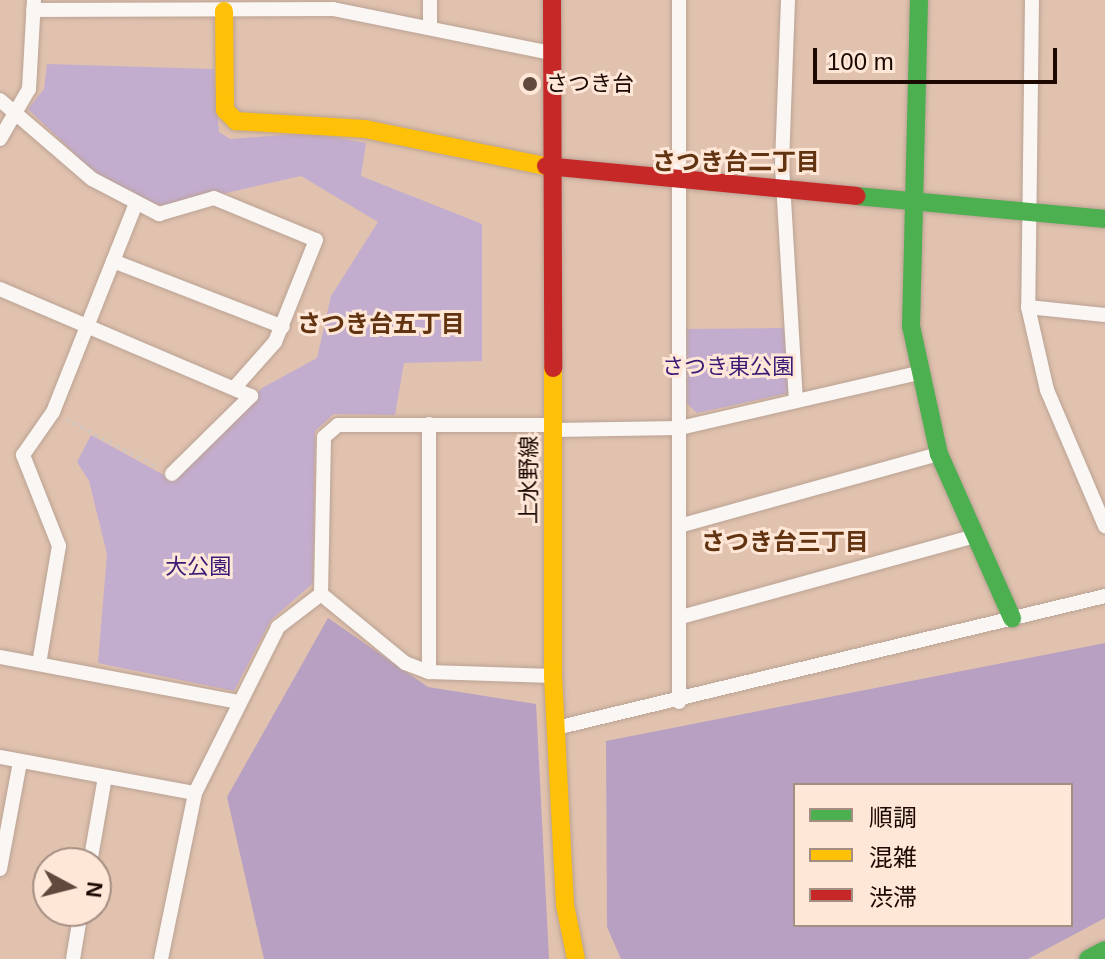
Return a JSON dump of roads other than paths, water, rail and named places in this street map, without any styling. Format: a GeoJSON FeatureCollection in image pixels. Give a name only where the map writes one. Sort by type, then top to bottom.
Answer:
{"type":"FeatureCollection","features":[{"type":"Feature","properties":{"kind":"main road","name":"上水野線"},"geometry":{"type":"LineString","coordinates":[[552,0],[553,676],[565,905],[576,959]]}},
{"type":"Feature","properties":{"kind":"main road"},"geometry":{"type":"LineString","coordinates":[[919,0],[909,201],[918,373],[939,454],[1012,618]]}},
{"type":"Feature","properties":{"kind":"main road"},"geometry":{"type":"LineString","coordinates":[[224,6],[225,110],[236,121],[365,129],[554,168],[1105,219]]}},
{"type":"Feature","properties":{"kind":"main road"},"geometry":{"type":"LineString","coordinates":[[1088,959],[1105,950]]}},
{"type":"Feature","properties":{"kind":"street"},"geometry":{"type":"LineString","coordinates":[[430,0],[430,27]]}},
{"type":"Feature","properties":{"kind":"street"},"geometry":{"type":"LineString","coordinates":[[679,0],[679,702]]}},
{"type":"Feature","properties":{"kind":"street"},"geometry":{"type":"LineString","coordinates":[[788,0],[783,188],[796,401]]}},
{"type":"Feature","properties":{"kind":"street"},"geometry":{"type":"LineString","coordinates":[[1032,0],[1025,212],[1028,307],[1047,390],[1105,526]]}},
{"type":"Feature","properties":{"kind":"street"},"geometry":{"type":"LineString","coordinates":[[0,139],[29,89],[34,5],[333,4],[552,53]]}},
{"type":"Feature","properties":{"kind":"street"},"geometry":{"type":"LineString","coordinates":[[0,100],[18,111],[92,179],[159,214],[214,198],[316,240],[283,327],[236,386]]}},
{"type":"Feature","properties":{"kind":"street"},"geometry":{"type":"LineString","coordinates":[[39,664],[59,546],[23,455],[53,412],[83,321],[113,261],[136,203]]}},
{"type":"Feature","properties":{"kind":"street"},"geometry":{"type":"LineString","coordinates":[[113,261],[283,327]]}},
{"type":"Feature","properties":{"kind":"street"},"geometry":{"type":"LineString","coordinates":[[0,289],[236,386],[251,396],[172,474]]}},
{"type":"Feature","properties":{"kind":"street"},"geometry":{"type":"LineString","coordinates":[[1028,307],[1105,315]]}},
{"type":"Feature","properties":{"kind":"street"},"geometry":{"type":"LineString","coordinates":[[321,594],[324,437],[338,425],[680,428],[918,373]]}},
{"type":"Feature","properties":{"kind":"street"},"geometry":{"type":"LineString","coordinates":[[429,424],[429,672]]}},
{"type":"Feature","properties":{"kind":"street"},"geometry":{"type":"LineString","coordinates":[[679,526],[939,454]]}},
{"type":"Feature","properties":{"kind":"street"},"geometry":{"type":"LineString","coordinates":[[681,617],[975,536]]}},
{"type":"Feature","properties":{"kind":"street"},"geometry":{"type":"LineString","coordinates":[[321,594],[405,663],[429,672],[553,676]]}},
{"type":"Feature","properties":{"kind":"street"},"geometry":{"type":"LineString","coordinates":[[161,959],[195,793],[278,627],[321,594]]}},
{"type":"Feature","properties":{"kind":"street"},"geometry":{"type":"LineString","coordinates":[[556,728],[679,702],[1105,596]]}},
{"type":"Feature","properties":{"kind":"street"},"geometry":{"type":"LineString","coordinates":[[0,657],[239,702]]}},
{"type":"Feature","properties":{"kind":"street"},"geometry":{"type":"LineString","coordinates":[[0,757],[195,793]]}},
{"type":"Feature","properties":{"kind":"street"},"geometry":{"type":"LineString","coordinates":[[0,869],[20,762]]}},
{"type":"Feature","properties":{"kind":"street"},"geometry":{"type":"LineString","coordinates":[[93,847],[105,777]]}},
{"type":"Feature","properties":{"kind":"street"},"geometry":{"type":"LineString","coordinates":[[73,959],[78,927]]}},
{"type":"Feature","properties":{"kind":"place","name":"さつき台"},"geometry":{"type":"Point","coordinates":[530,84]}},
{"type":"Feature","properties":{"kind":"district","name":"さつき台二丁目"},"geometry":{"type":"Point","coordinates":[736,162]}},
{"type":"Feature","properties":{"kind":"district","name":"さつき台五丁目"},"geometry":{"type":"Point","coordinates":[381,324]}},
{"type":"Feature","properties":{"kind":"district","name":"さつき台三丁目"},"geometry":{"type":"Point","coordinates":[785,542]}},
{"type":"Feature","properties":{"kind":"park label","name":"さつき東公園"},"geometry":{"type":"Point","coordinates":[728,367]}},
{"type":"Feature","properties":{"kind":"park label","name":"大公園"},"geometry":{"type":"Point","coordinates":[198,567]}}]}
